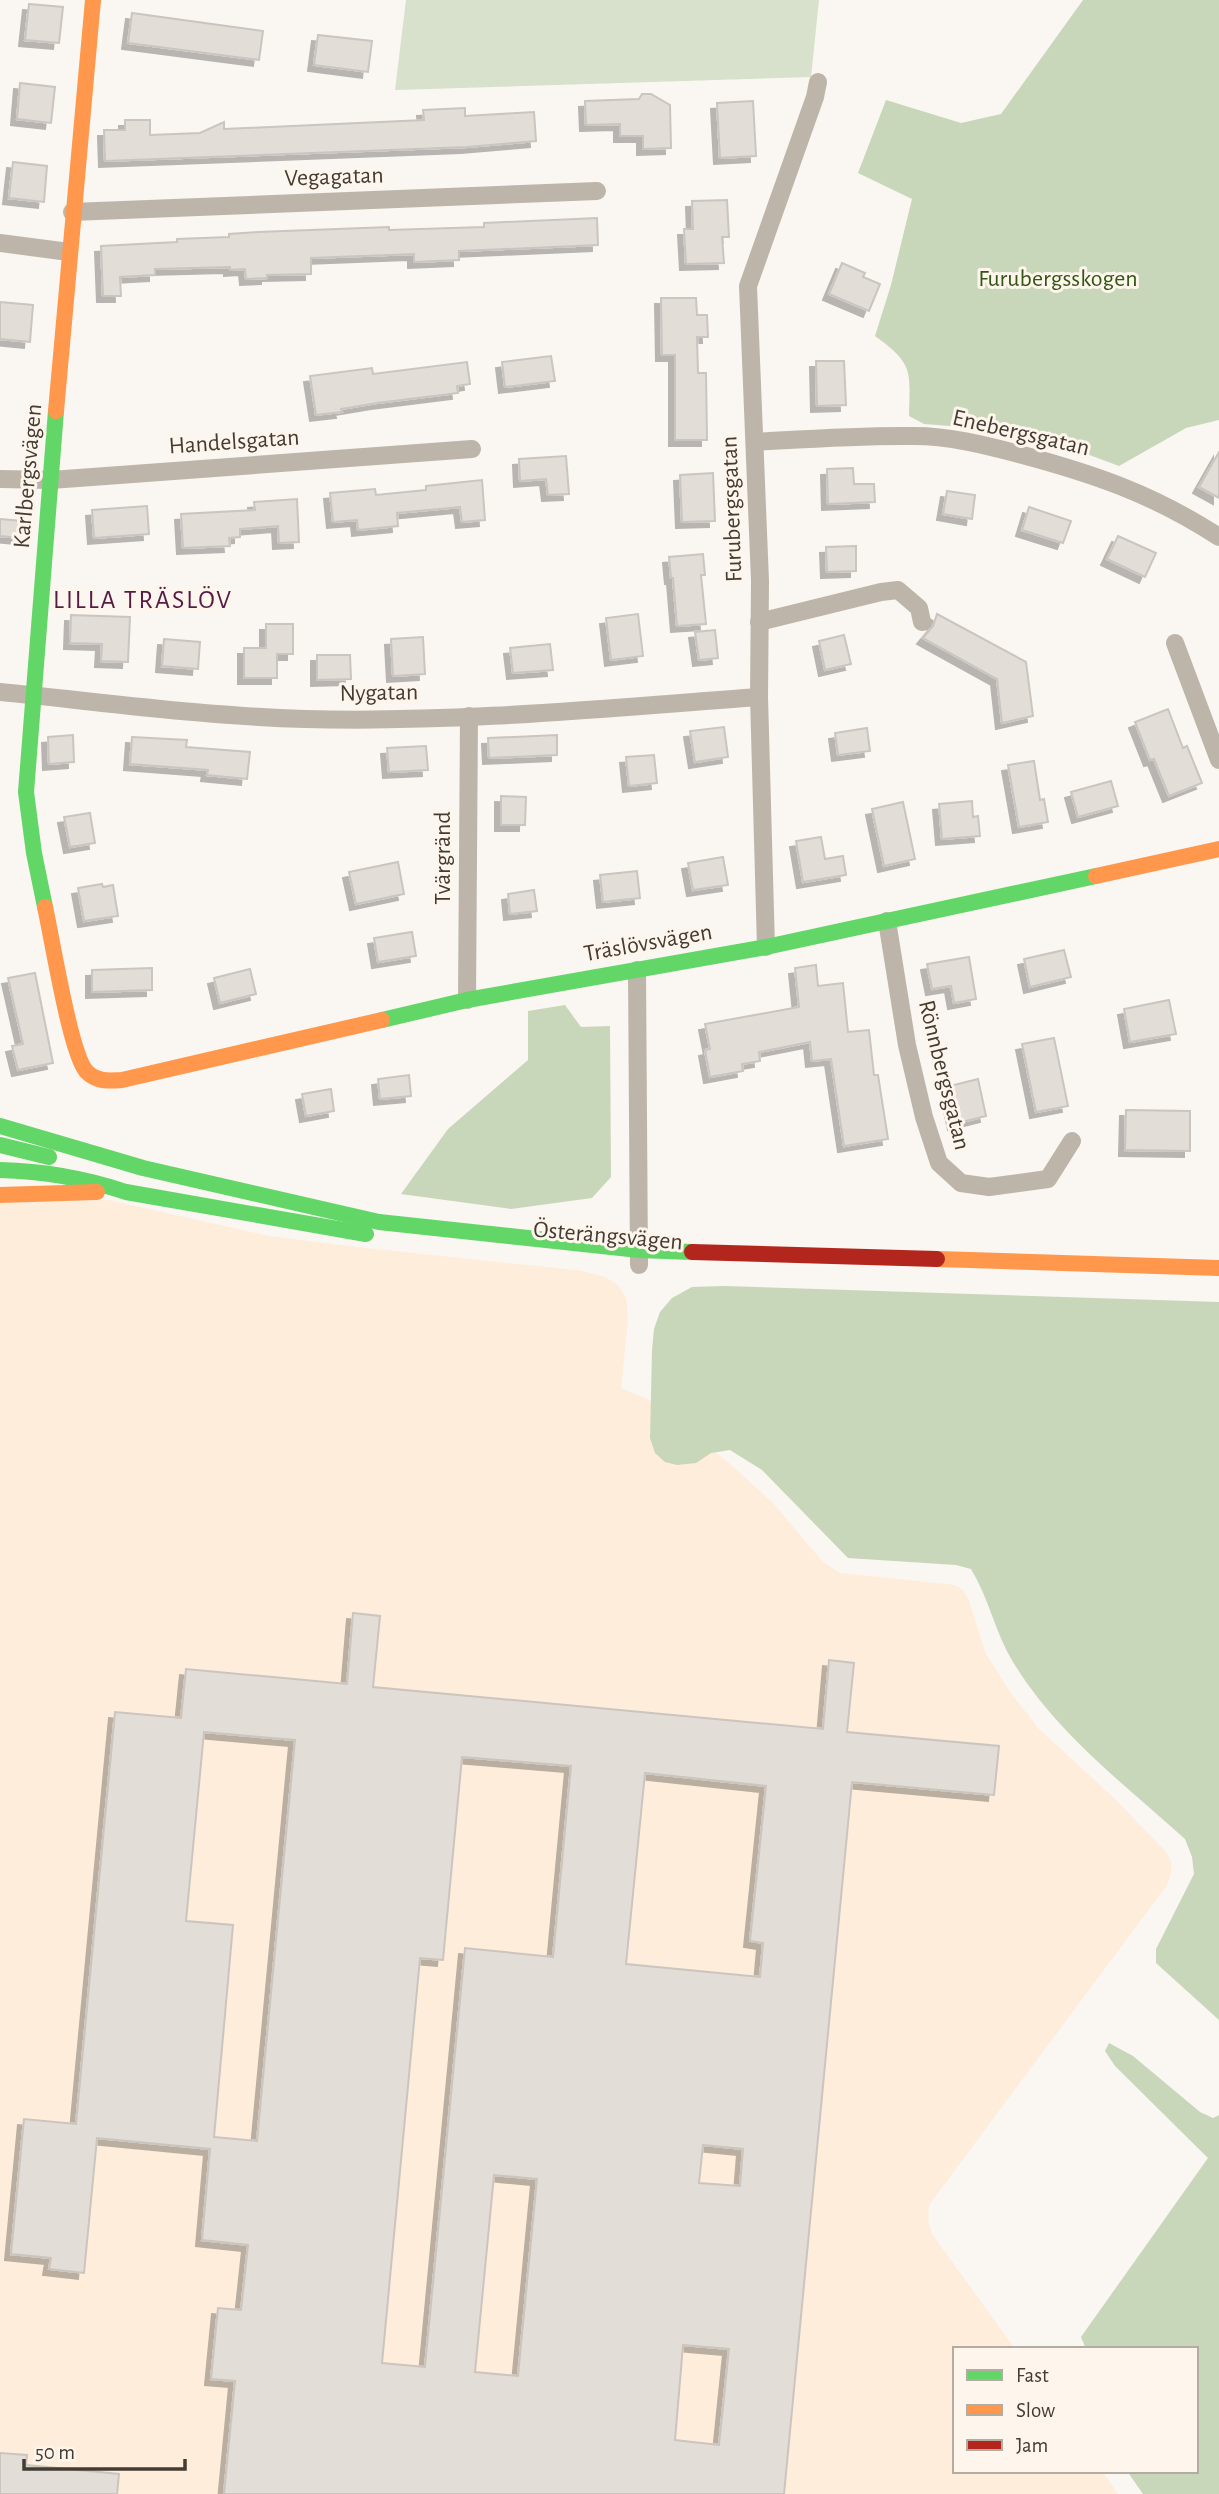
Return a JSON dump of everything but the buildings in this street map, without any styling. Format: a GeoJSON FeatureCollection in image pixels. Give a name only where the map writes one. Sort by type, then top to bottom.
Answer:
{"type":"FeatureCollection","features":[{"type":"Feature","properties":{"kind":"street","name":"Karlbergsvägen"},"geometry":{"type":"LineString","coordinates":[[88,1073],[82,1068],[76,1051],[27,813],[27,764],[72,212],[93,0]]}},
{"type":"Feature","properties":{"kind":"street","name":"Furubergsgatan"},"geometry":{"type":"LineString","coordinates":[[766,947],[759,696],[760,622],[748,286],[818,82]]}},
{"type":"Feature","properties":{"kind":"street","name":"Vegagatan"},"geometry":{"type":"LineString","coordinates":[[72,212],[597,191]]}},
{"type":"Feature","properties":{"kind":"street"},"geometry":{"type":"LineString","coordinates":[[0,243],[69,252]]}},
{"type":"Feature","properties":{"kind":"street","name":"Enebergsgatan"},"geometry":{"type":"LineString","coordinates":[[755,442],[916,436],[978,444],[1057,464],[1131,488],[1183,513],[1219,537]]}},
{"type":"Feature","properties":{"kind":"street","name":"Handelsgatan"},"geometry":{"type":"LineString","coordinates":[[0,479],[51,480],[472,449]]}},
{"type":"Feature","properties":{"kind":"street"},"geometry":{"type":"LineString","coordinates":[[760,622],[898,590],[919,608],[922,622]]}},
{"type":"Feature","properties":{"kind":"street"},"geometry":{"type":"LineString","coordinates":[[1175,643],[1219,760]]}},
{"type":"Feature","properties":{"kind":"street","name":"Nygatan"},"geometry":{"type":"LineString","coordinates":[[0,692],[218,715],[305,719],[527,714],[759,696]]}},
{"type":"Feature","properties":{"kind":"street","name":"Tvärgränd"},"geometry":{"type":"LineString","coordinates":[[467,1000],[469,716]]}},
{"type":"Feature","properties":{"kind":"street","name":"Träslövsvägen"},"geometry":{"type":"LineString","coordinates":[[88,1073],[105,1082],[122,1080],[467,1000],[766,947],[1219,849]]}},
{"type":"Feature","properties":{"kind":"street","name":"Rönnbergsgatan"},"geometry":{"type":"LineString","coordinates":[[887,921],[907,1045],[924,1117],[939,1163],[961,1184],[989,1187],[1048,1179],[1072,1141]]}},
{"type":"Feature","properties":{"kind":"street"},"geometry":{"type":"LineString","coordinates":[[636,970],[639,1258]]}},
{"type":"Feature","properties":{"kind":"street","name":"Österängsvägen"},"geometry":{"type":"LineString","coordinates":[[0,1126],[143,1168],[379,1222],[639,1258],[1219,1268]]}},
{"type":"Feature","properties":{"kind":"street","name":"Österängsvägen"},"geometry":{"type":"LineString","coordinates":[[0,1145],[81,1162],[143,1168]]}},
{"type":"Feature","properties":{"kind":"street","name":"Österängsvägen"},"geometry":{"type":"LineString","coordinates":[[0,1170],[37,1171],[93,1181],[125,1192],[361,1234],[639,1258],[1219,1282]]}},
{"type":"Feature","properties":{"kind":"street"},"geometry":{"type":"LineString","coordinates":[[0,1195],[125,1192]]}},
{"type":"Feature","properties":{"kind":"shaded area"},"geometry":{"type":"Polygon","coordinates":[[[108,1200],[269,1236],[583,1271],[605,1277],[618,1285],[626,1298],[628,1319],[621,1388],[649,1400],[729,1463],[772,1502],[823,1562],[840,1573],[955,1585],[963,1590],[985,1652],[1008,1689],[1038,1728],[1115,1799],[1166,1852],[1171,1861],[1167,1885],[929,2205],[928,2220],[932,2234],[1014,2347],[953,2347],[953,2473],[1103,2473],[1118,2494],[0,2494],[0,1203],[108,1200]]]}},
{"type":"Feature","properties":{"kind":"green space"},"geometry":{"type":"Polygon","coordinates":[[[406,0],[819,0],[811,77],[395,90],[406,0]]]}},
{"type":"Feature","properties":{"kind":"green space","name":"Furubergsskogen"},"geometry":{"type":"Polygon","coordinates":[[[1083,0],[1219,0],[1219,420],[1186,428],[1119,466],[1060,444],[976,428],[924,424],[909,416],[910,388],[907,370],[897,354],[875,336],[891,285],[912,199],[858,173],[886,100],[961,123],[1001,114],[1083,0]]]}},
{"type":"Feature","properties":{"kind":"green space"},"geometry":{"type":"Polygon","coordinates":[[[565,1005],[581,1027],[610,1026],[611,1177],[592,1198],[511,1209],[401,1194],[448,1129],[528,1060],[528,1011],[565,1005]]]}},
{"type":"Feature","properties":{"kind":"green space"},"geometry":{"type":"Polygon","coordinates":[[[692,1287],[1219,1302],[1219,2020],[1156,1963],[1156,1949],[1194,1874],[1192,1857],[1185,1839],[1115,1778],[1049,1712],[1007,1651],[971,1569],[956,1565],[848,1558],[762,1470],[730,1450],[711,1453],[696,1463],[677,1465],[665,1462],[655,1453],[650,1438],[652,1350],[654,1329],[660,1312],[672,1298],[692,1287]]]}},
{"type":"Feature","properties":{"kind":"green space"},"geometry":{"type":"Polygon","coordinates":[[[1109,2043],[1133,2056],[1200,2112],[1213,2118],[1219,2115],[1219,2494],[1143,2494],[1128,2473],[1198,2473],[1198,2347],[1085,2347],[1081,2337],[1208,2158],[1115,2066],[1105,2051],[1109,2043]]]}},
{"type":"Feature","properties":{"kind":"traffic: fast"},"geometry":{"type":"LineString","coordinates":[[45,907],[26,792],[56,411]]}},
{"type":"Feature","properties":{"kind":"traffic: fast"},"geometry":{"type":"LineString","coordinates":[[382,1020],[467,1000],[766,947],[1096,876]]}},
{"type":"Feature","properties":{"kind":"traffic: fast"},"geometry":{"type":"LineString","coordinates":[[0,1126],[143,1168],[379,1222],[639,1250],[692,1252]]}},
{"type":"Feature","properties":{"kind":"traffic: fast"},"geometry":{"type":"LineString","coordinates":[[0,1145],[49,1157]]}},
{"type":"Feature","properties":{"kind":"traffic: fast"},"geometry":{"type":"LineString","coordinates":[[0,1170],[64,1176],[126,1192],[366,1234]]}},
{"type":"Feature","properties":{"kind":"traffic: slow"},"geometry":{"type":"LineString","coordinates":[[56,411],[93,0]]}},
{"type":"Feature","properties":{"kind":"traffic: slow"},"geometry":{"type":"LineString","coordinates":[[1096,876],[1219,849]]}},
{"type":"Feature","properties":{"kind":"traffic: slow"},"geometry":{"type":"LineString","coordinates":[[45,907],[74,1042],[86,1071],[98,1079],[122,1080],[382,1020]]}},
{"type":"Feature","properties":{"kind":"traffic: slow"},"geometry":{"type":"LineString","coordinates":[[0,1195],[97,1192]]}},
{"type":"Feature","properties":{"kind":"traffic: slow"},"geometry":{"type":"LineString","coordinates":[[937,1259],[1219,1268]]}},
{"type":"Feature","properties":{"kind":"traffic: jam"},"geometry":{"type":"LineString","coordinates":[[692,1252],[937,1259]]}},
{"type":"Feature","properties":{"kind":"district","name":"LILLA TRÄSLÖV"},"geometry":{"type":"Point","coordinates":[143,600]}}]}
